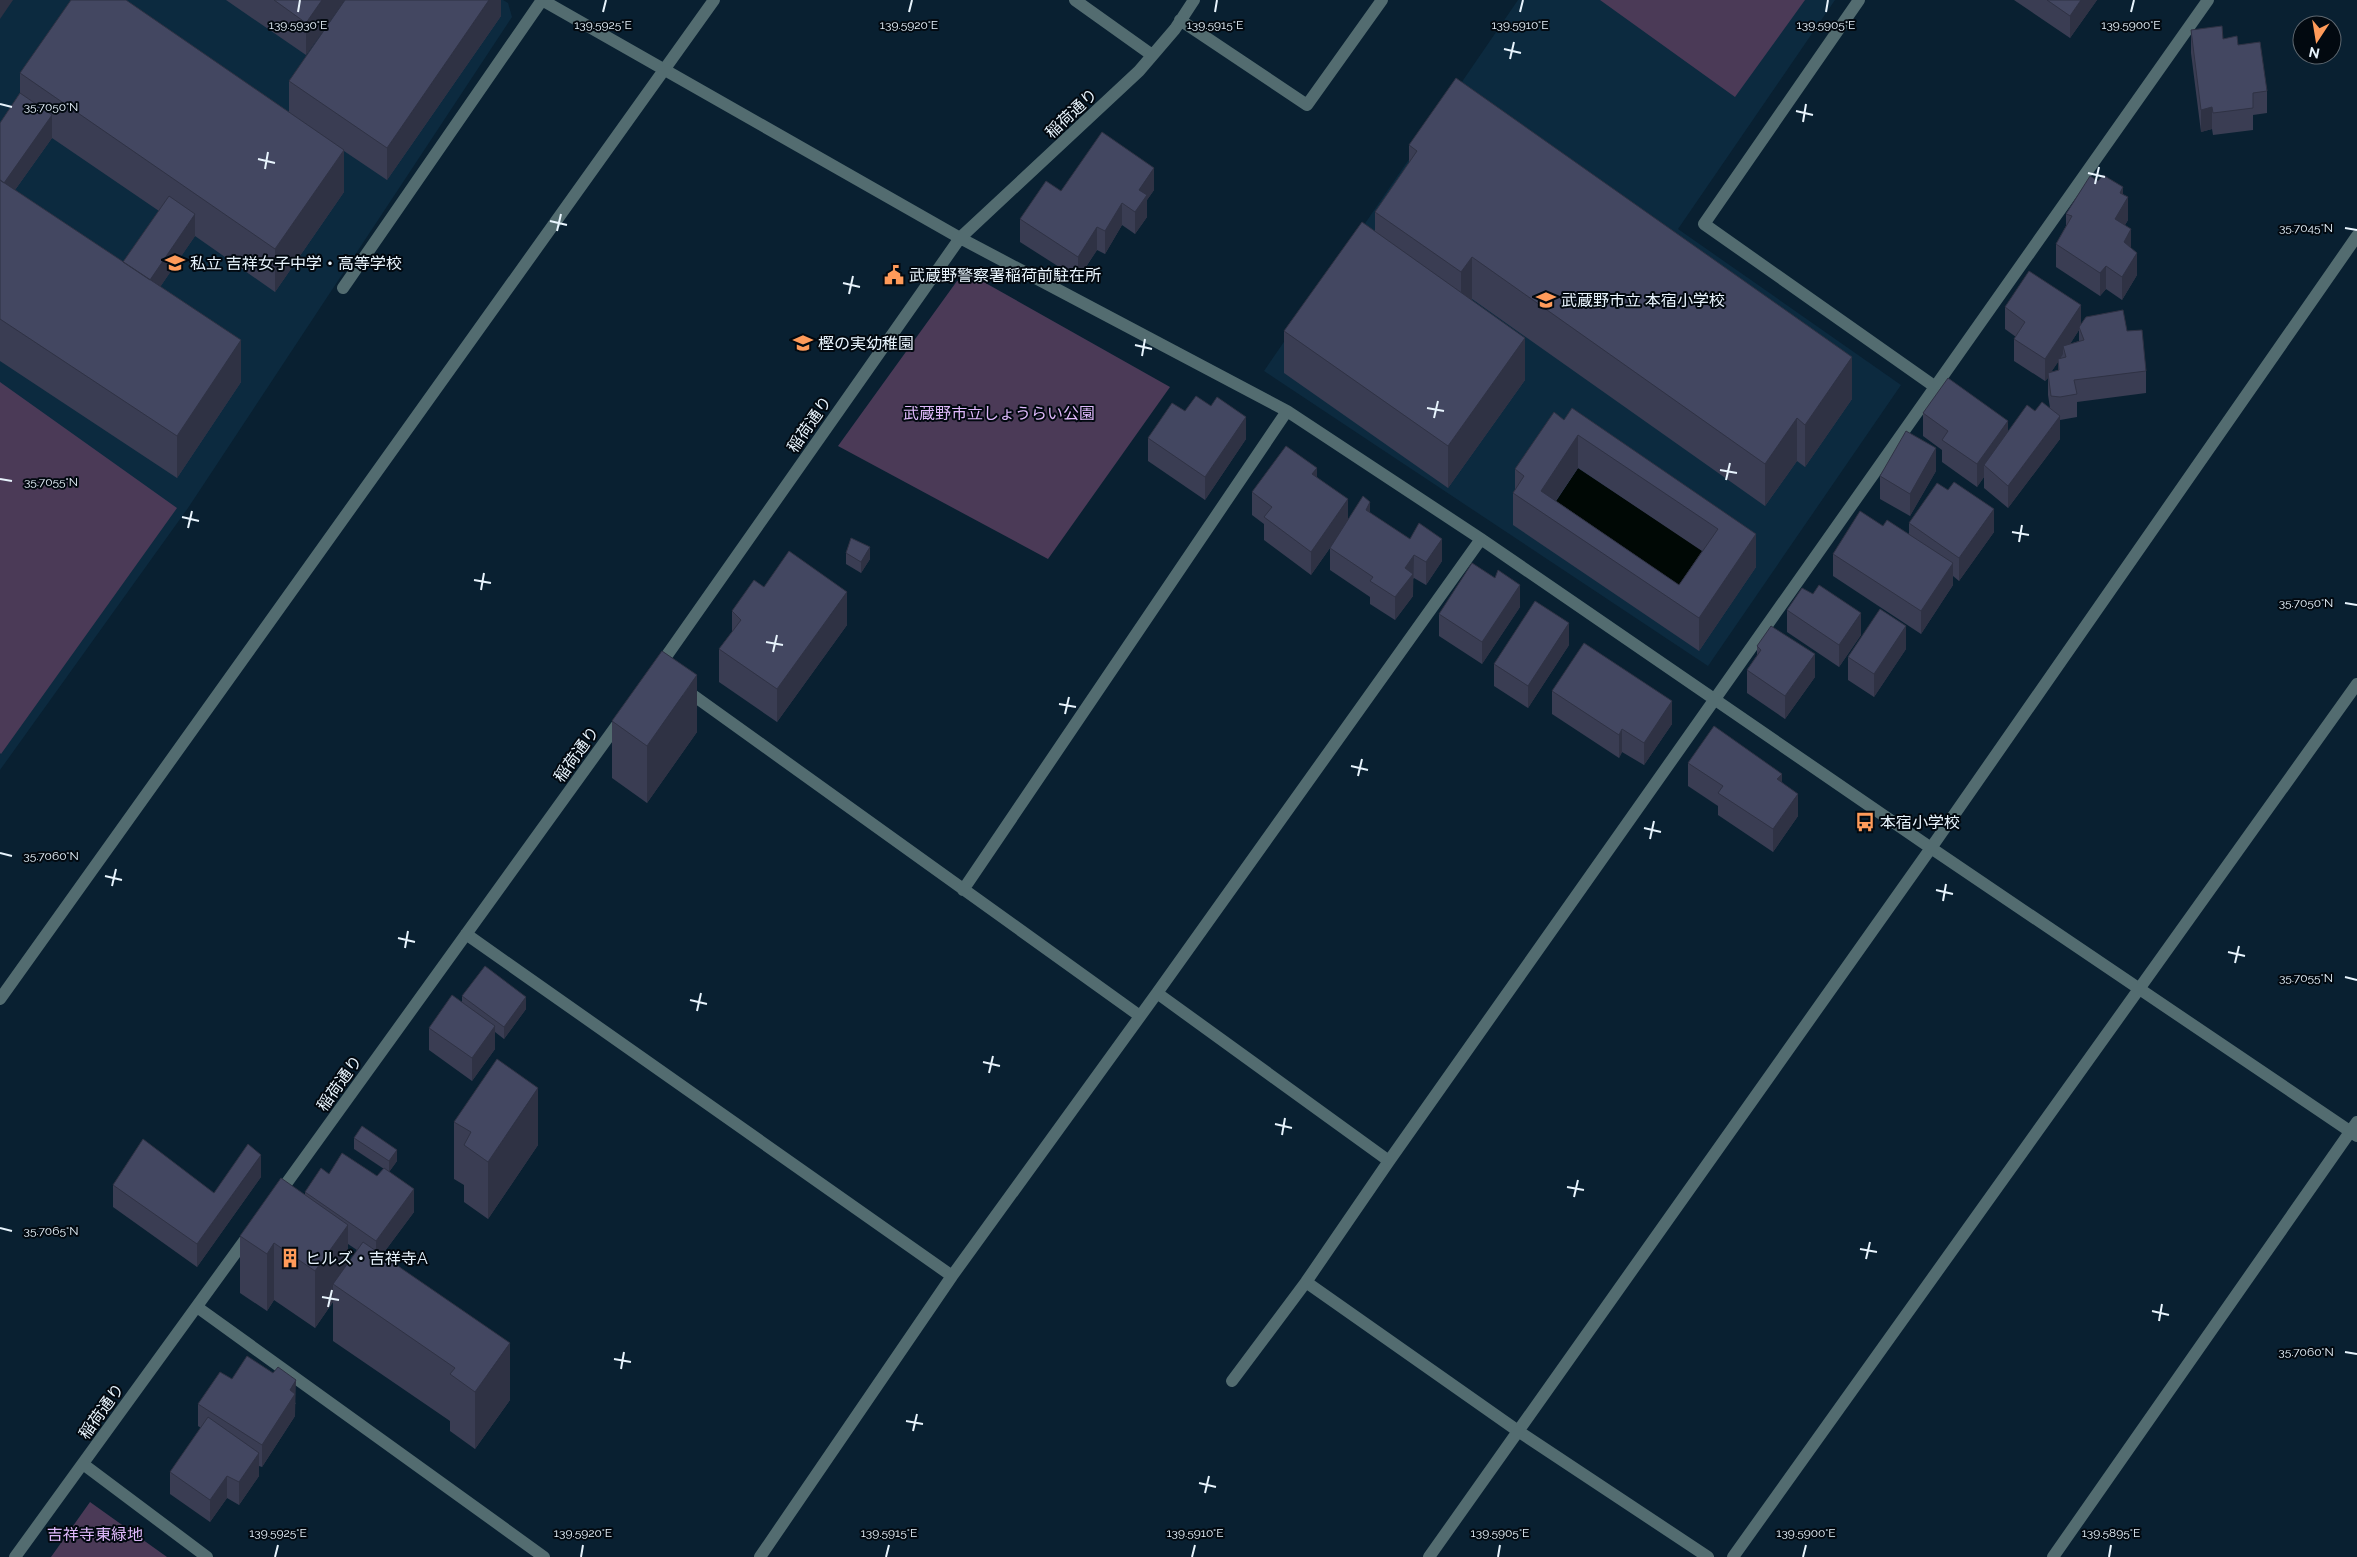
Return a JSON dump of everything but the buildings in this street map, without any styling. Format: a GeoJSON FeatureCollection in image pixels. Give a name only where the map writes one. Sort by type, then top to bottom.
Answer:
{"type":"FeatureCollection","features":[{"type":"Feature","properties":{"kind":"street"},"geometry":{"type":"LineString","coordinates":[[343,288],[542,0],[960,238],[1287,411],[1481,539],[1931,848],[2355,1130],[2053,1557]]}},
{"type":"Feature","properties":{"kind":"street"},"geometry":{"type":"LineString","coordinates":[[0,999],[714,0]]}},
{"type":"Feature","properties":{"kind":"street"},"geometry":{"type":"LineString","coordinates":[[1075,0],[1152,55]]}},
{"type":"Feature","properties":{"kind":"street","name":"稲荷通り"},"geometry":{"type":"LineString","coordinates":[[963,890],[662,676],[960,238],[1139,71],[1194,0]]}},
{"type":"Feature","properties":{"kind":"street"},"geometry":{"type":"LineString","coordinates":[[1180,20],[1307,106],[1382,0]]}},
{"type":"Feature","properties":{"kind":"street"},"geometry":{"type":"LineString","coordinates":[[1859,0],[1704,224],[1934,386]]}},
{"type":"Feature","properties":{"kind":"street"},"geometry":{"type":"LineString","coordinates":[[1232,1381],[1306,1282],[1714,698],[2208,0]]}},
{"type":"Feature","properties":{"kind":"street"},"geometry":{"type":"LineString","coordinates":[[1429,1557],[1931,848],[2357,236]]}},
{"type":"Feature","properties":{"kind":"street"},"geometry":{"type":"LineString","coordinates":[[1140,1016],[963,890],[1287,411]]}},
{"type":"Feature","properties":{"kind":"street"},"geometry":{"type":"LineString","coordinates":[[760,1557],[952,1276],[1157,993],[1481,539]]}},
{"type":"Feature","properties":{"kind":"street"},"geometry":{"type":"LineString","coordinates":[[1733,1557],[2357,684]]}},
{"type":"Feature","properties":{"kind":"street","name":"稲荷通り"},"geometry":{"type":"LineString","coordinates":[[273,1202],[628,710]]}},
{"type":"Feature","properties":{"kind":"street"},"geometry":{"type":"LineString","coordinates":[[466,934],[952,1276]]}},
{"type":"Feature","properties":{"kind":"street"},"geometry":{"type":"LineString","coordinates":[[1157,993],[1389,1161]]}},
{"type":"Feature","properties":{"kind":"street","name":"稲荷通り"},"geometry":{"type":"LineString","coordinates":[[15,1557],[255,1226]]}},
{"type":"Feature","properties":{"kind":"street"},"geometry":{"type":"LineString","coordinates":[[1306,1282],[1518,1431],[1708,1557]]}},
{"type":"Feature","properties":{"kind":"street"},"geometry":{"type":"LineString","coordinates":[[197,1308],[544,1557]]}},
{"type":"Feature","properties":{"kind":"street"},"geometry":{"type":"LineString","coordinates":[[83,1464],[207,1557]]}},
{"type":"Feature","properties":{"kind":"shaded area","name":"私立 吉祥女子中学・高等学校"},"geometry":{"type":"Polygon","coordinates":[[[0,0],[503,0],[508,3],[512,17],[188,508],[0,770],[0,0]]]}},
{"type":"Feature","properties":{"kind":"shaded area","name":"武蔵野市立 本宿小学校"},"geometry":{"type":"Polygon","coordinates":[[[1518,0],[1835,0],[1678,229],[1901,385],[1708,666],[1264,371],[1518,0]]]}},
{"type":"Feature","properties":{"kind":"shaded area"},"geometry":{"type":"Polygon","coordinates":[[[1578,468],[1718,561],[1679,618],[1541,524],[1578,468]]]}},
{"type":"Feature","properties":{"kind":"green space"},"geometry":{"type":"Polygon","coordinates":[[[1600,0],[1805,0],[1735,97],[1600,0]]]}},
{"type":"Feature","properties":{"kind":"green space","name":"武蔵野市立しょうらい公園"},"geometry":{"type":"Polygon","coordinates":[[[973,276],[1170,387],[1048,559],[838,446],[957,281],[973,276]]]}},
{"type":"Feature","properties":{"kind":"green space"},"geometry":{"type":"Polygon","coordinates":[[[0,382],[177,508],[1,754],[0,753],[0,382]]]}},
{"type":"Feature","properties":{"kind":"green space","name":"吉祥寺東緑地"},"geometry":{"type":"Polygon","coordinates":[[[90,1502],[167,1557],[51,1557],[90,1502]]]}},
{"type":"Feature","properties":{"kind":"place","name":"私立 吉祥女子中学・高等学校"},"geometry":{"type":"Point","coordinates":[175,263]}},
{"type":"Feature","properties":{"kind":"place","name":"武蔵野警察署稲荷前駐在所"},"geometry":{"type":"Point","coordinates":[894,275]}},
{"type":"Feature","properties":{"kind":"place","name":"武蔵野市立 本宿小学校"},"geometry":{"type":"Point","coordinates":[1546,300]}},
{"type":"Feature","properties":{"kind":"place","name":"樫の実幼稚園"},"geometry":{"type":"Point","coordinates":[803,343]}},
{"type":"Feature","properties":{"kind":"place","name":"本宿小学校"},"geometry":{"type":"Point","coordinates":[1865,822]}},
{"type":"Feature","properties":{"kind":"place","name":"ヒルズ・吉祥寺A"},"geometry":{"type":"Point","coordinates":[290,1258]}}]}
